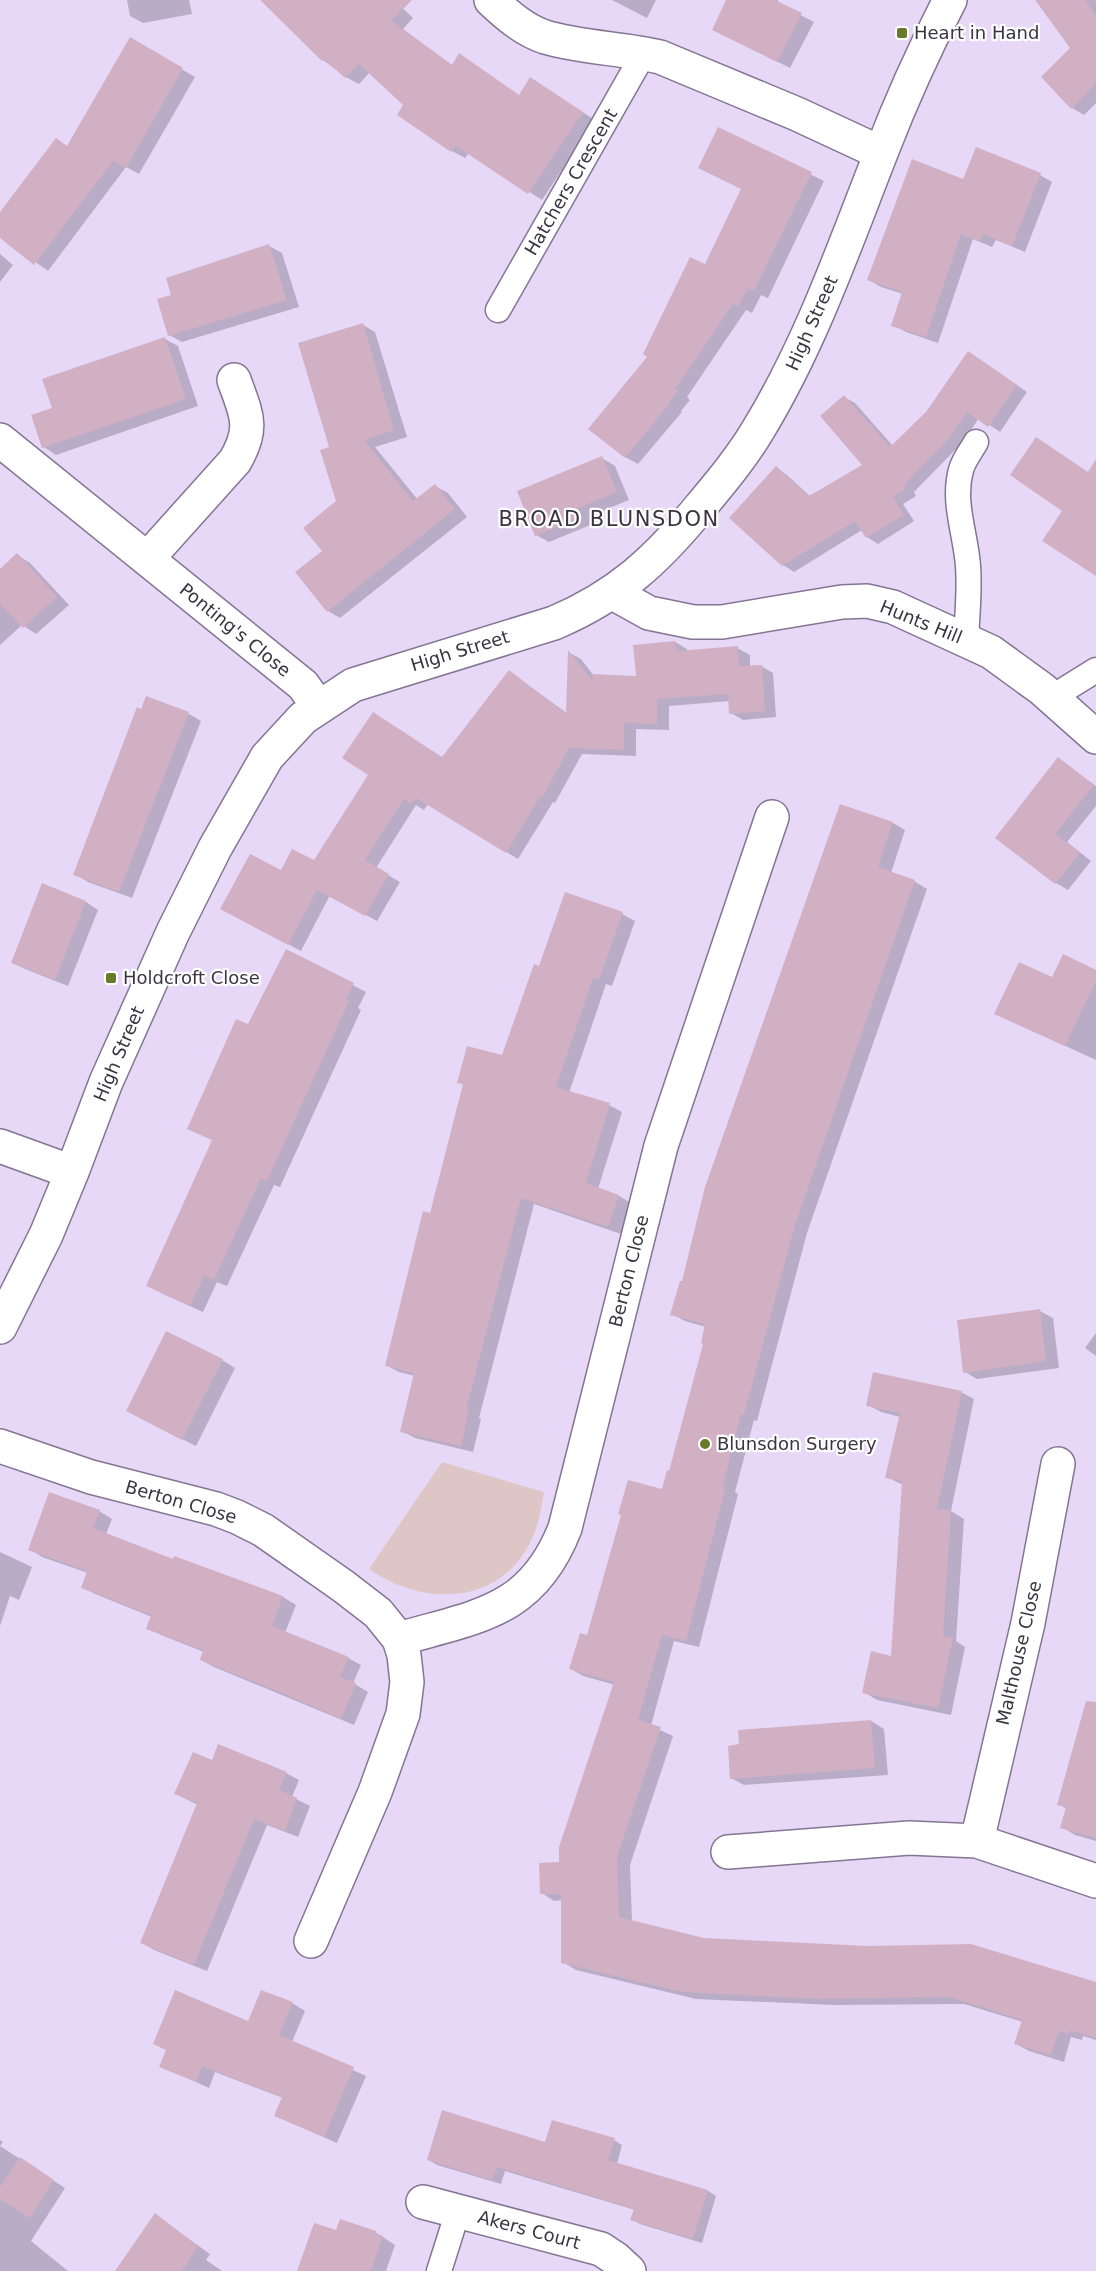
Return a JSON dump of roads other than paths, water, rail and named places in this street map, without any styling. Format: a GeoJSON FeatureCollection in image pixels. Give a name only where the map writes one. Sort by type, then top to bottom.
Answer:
{"type":"FeatureCollection","features":[{"type":"Feature","properties":{"kind":"street"},"geometry":{"type":"LineString","coordinates":[[491,0],[513,20],[544,37],[644,53],[685,66],[881,153]]}},
{"type":"Feature","properties":{"kind":"street","name":"High Street"},"geometry":{"type":"LineString","coordinates":[[2,1317],[46,1235],[106,1082],[172,932],[215,848],[267,757],[303,718],[353,685],[554,623],[585,610],[613,593],[648,564],[685,526],[758,431],[803,348],[908,86],[950,0]]}},
{"type":"Feature","properties":{"kind":"street"},"geometry":{"type":"LineString","coordinates":[[147,559],[235,461],[245,444],[247,417],[234,380]]}},
{"type":"Feature","properties":{"kind":"street","name":"Ponting's Close"},"geometry":{"type":"LineString","coordinates":[[0,440],[303,685],[318,706]]}},
{"type":"Feature","properties":{"kind":"street","name":"Hunts Hill"},"geometry":{"type":"LineString","coordinates":[[613,593],[649,614],[693,622],[722,622],[807,607],[867,601],[902,610],[991,652],[1051,698],[1096,737]]}},
{"type":"Feature","properties":{"kind":"street","name":"Berton Close"},"geometry":{"type":"LineString","coordinates":[[399,1639],[490,1612],[505,1604],[535,1581],[556,1550],[565,1528],[661,1146],[772,817]]}},
{"type":"Feature","properties":{"kind":"street"},"geometry":{"type":"LineString","coordinates":[[0,1146],[72,1172]]}},
{"type":"Feature","properties":{"kind":"street","name":"Berton Close"},"geometry":{"type":"LineString","coordinates":[[0,1446],[91,1477],[216,1509],[237,1517],[263,1530],[343,1586],[378,1613],[399,1639],[404,1655],[407,1682],[403,1714],[375,1792],[311,1941]]}},
{"type":"Feature","properties":{"kind":"street","name":"Malthouse Close"},"geometry":{"type":"LineString","coordinates":[[977,1842],[1028,1623],[1058,1464]]}},
{"type":"Feature","properties":{"kind":"street"},"geometry":{"type":"LineString","coordinates":[[728,1852],[909,1838],[977,1842],[1096,1881]]}},
{"type":"Feature","properties":{"kind":"street","name":"Akers Court"},"geometry":{"type":"LineString","coordinates":[[423,2202],[601,2249],[629,2271]]}},
{"type":"Feature","properties":{"kind":"lane","name":"Hatchers Crescent"},"geometry":{"type":"LineString","coordinates":[[498,310],[644,53]]}},
{"type":"Feature","properties":{"kind":"lane"},"geometry":{"type":"LineString","coordinates":[[966,640],[968,570],[966,543],[960,519],[958,483],[961,468],[976,442]]}},
{"type":"Feature","properties":{"kind":"lane"},"geometry":{"type":"LineString","coordinates":[[1051,698],[1096,670]]}},
{"type":"Feature","properties":{"kind":"lane"},"geometry":{"type":"LineString","coordinates":[[439,2271],[458,2211]]}},
{"type":"Feature","properties":{"kind":"place","name":"Heart in Hand"},"geometry":{"type":"Point","coordinates":[902,33]}},
{"type":"Feature","properties":{"kind":"place","name":"Holdcroft Close"},"geometry":{"type":"Point","coordinates":[111,978]}},
{"type":"Feature","properties":{"kind":"place","name":"Blunsdon Surgery"},"geometry":{"type":"Point","coordinates":[705,1444]}},
{"type":"Feature","properties":{"kind":"district","name":"BROAD BLUNSDON"},"geometry":{"type":"Point","coordinates":[609,519]}}]}
